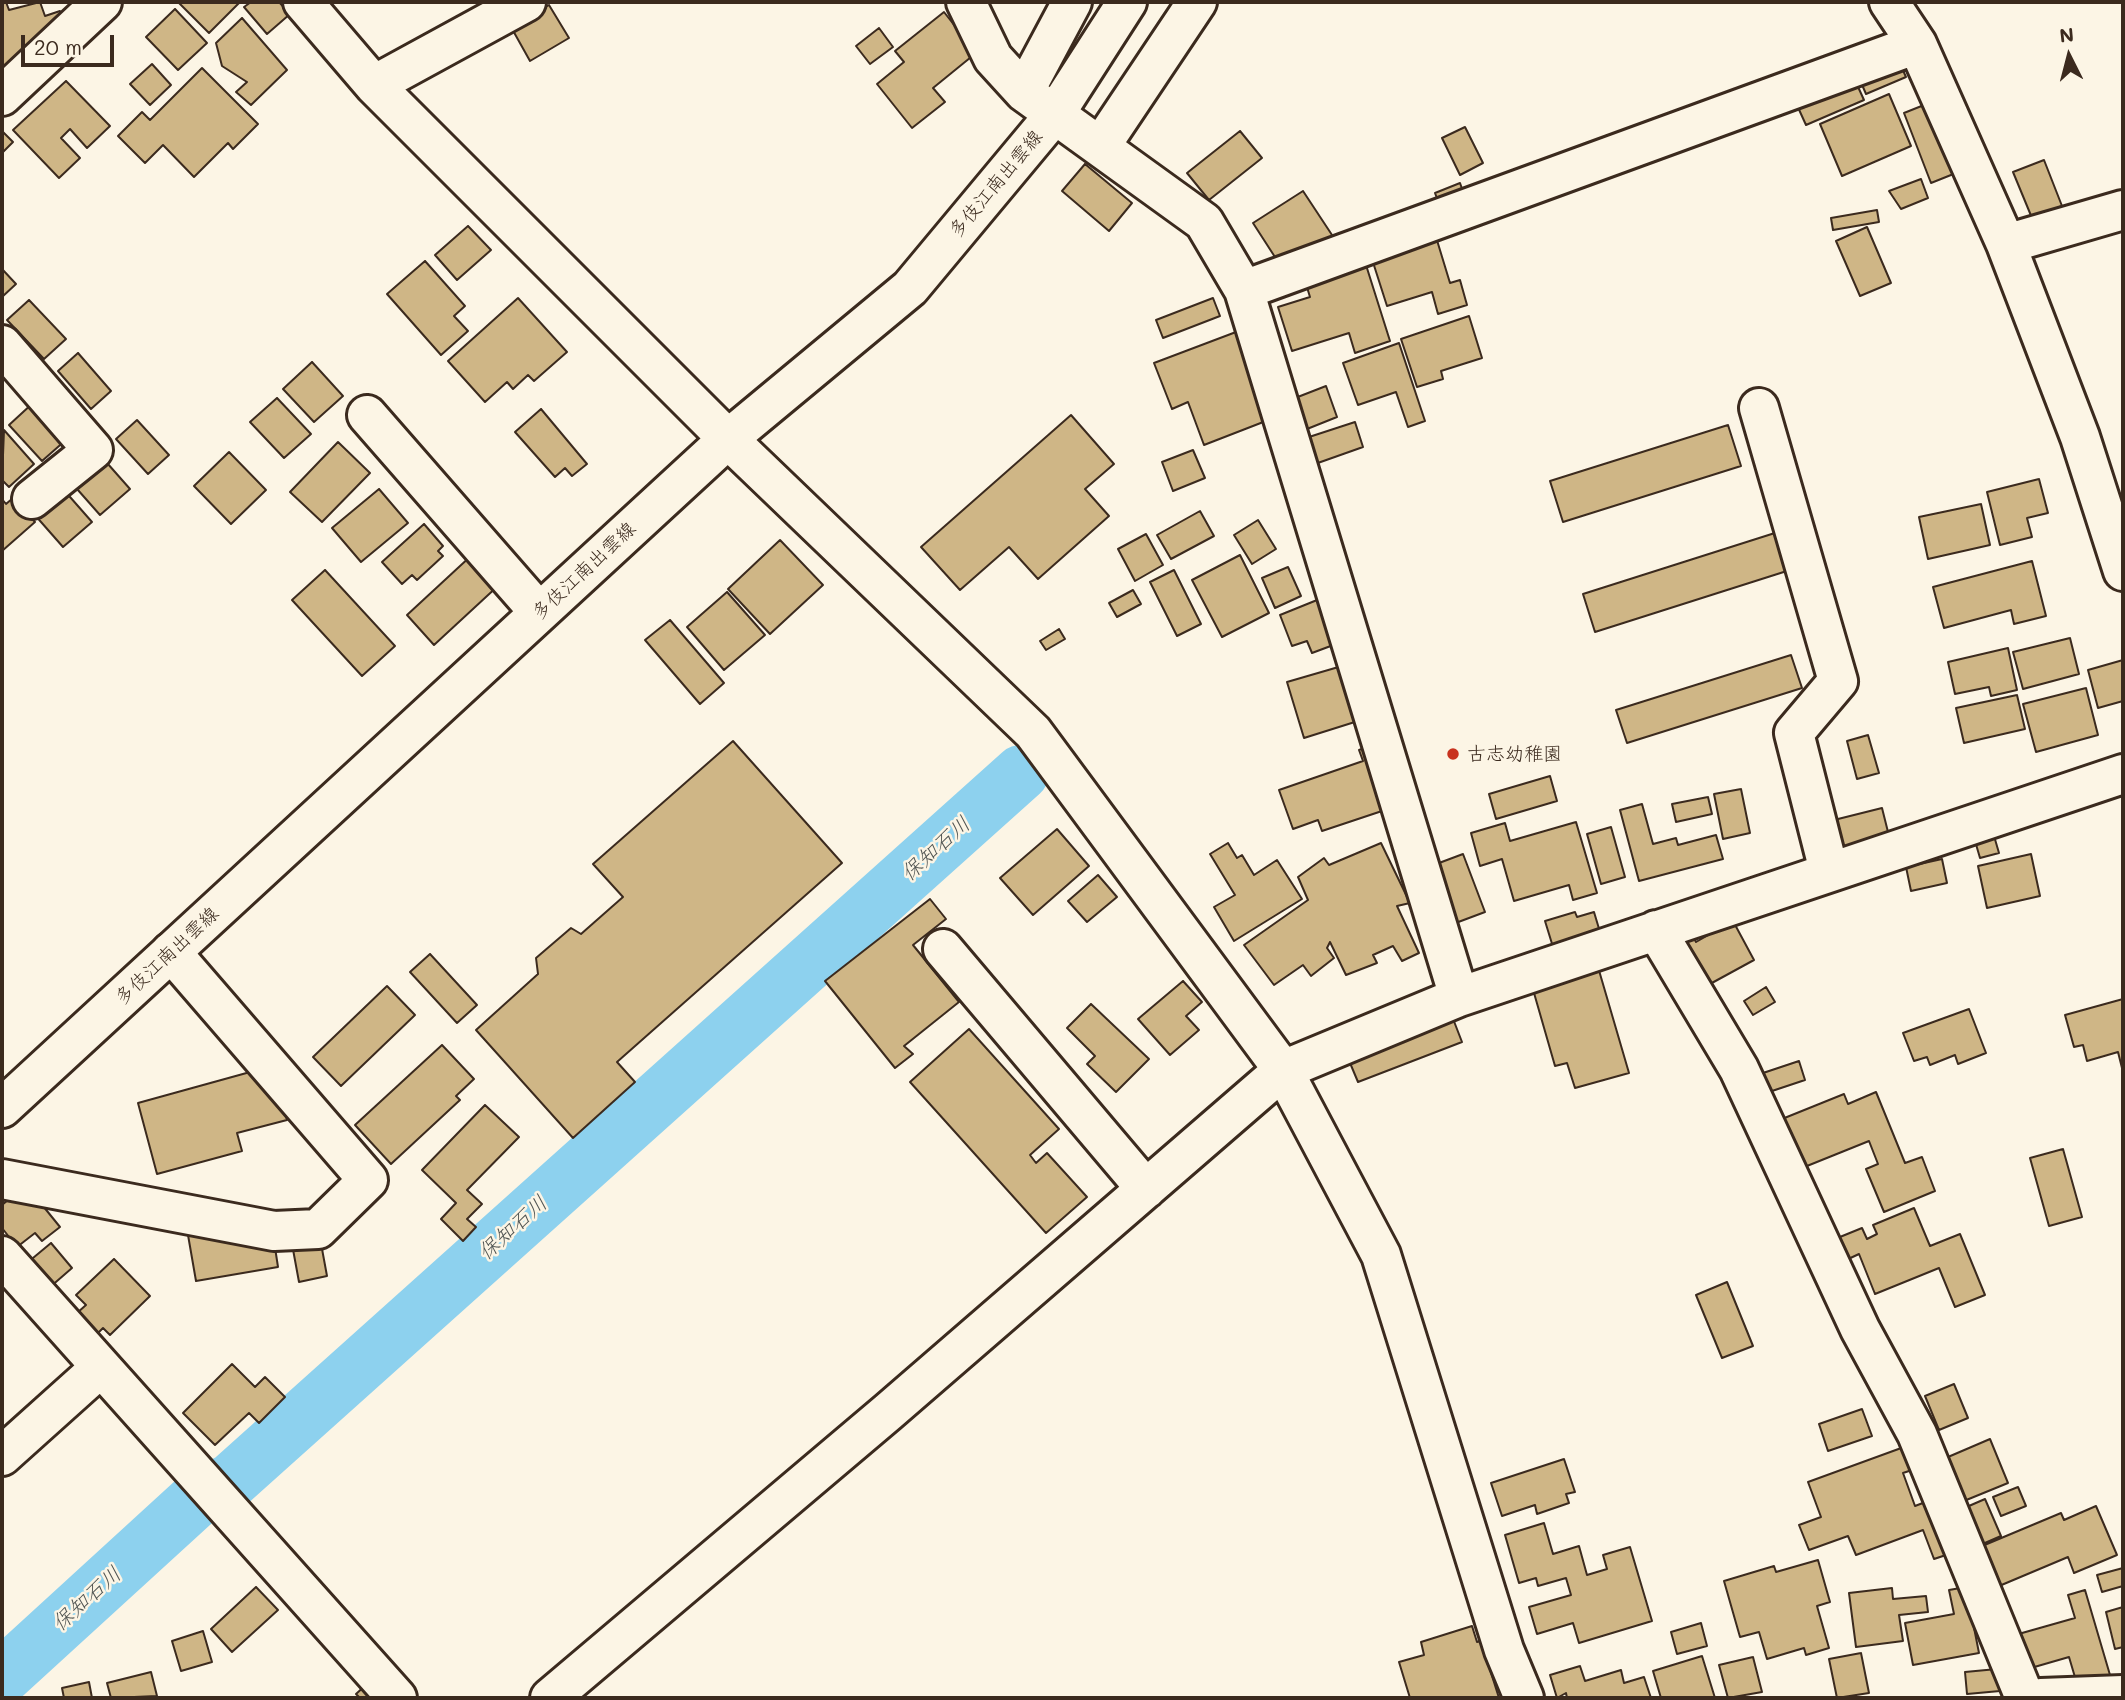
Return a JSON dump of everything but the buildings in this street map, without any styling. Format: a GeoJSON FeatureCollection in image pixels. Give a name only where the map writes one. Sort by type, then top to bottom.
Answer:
{"type":"FeatureCollection","features":[{"type":"Feature","properties":{"kind":"street"},"geometry":{"type":"LineString","coordinates":[[2,96],[102,2]]}},
{"type":"Feature","properties":{"kind":"street"},"geometry":{"type":"LineString","coordinates":[[303,2],[374,85],[728,439],[1033,732],[1283,1070],[1381,1255],[1504,1650],[1524,1698]]}},
{"type":"Feature","properties":{"kind":"street"},"geometry":{"type":"LineString","coordinates":[[374,85],[526,2]]}},
{"type":"Feature","properties":{"kind":"street"},"geometry":{"type":"LineString","coordinates":[[967,2],[993,58],[1024,92],[1204,222],[1244,290],[1459,997]]}},
{"type":"Feature","properties":{"kind":"street"},"geometry":{"type":"LineString","coordinates":[[1024,92],[1072,2]]}},
{"type":"Feature","properties":{"kind":"street","name":"多伎江南出雲線"},"geometry":{"type":"LineString","coordinates":[[2,1108],[728,439],[910,288],[1055,114],[1127,2]]}},
{"type":"Feature","properties":{"kind":"street"},"geometry":{"type":"LineString","coordinates":[[1100,147],[1197,2]]}},
{"type":"Feature","properties":{"kind":"street"},"geometry":{"type":"LineString","coordinates":[[1889,2],[1917,44],[2006,244],[2080,437],[2123,571]]}},
{"type":"Feature","properties":{"kind":"street"},"geometry":{"type":"LineString","coordinates":[[1244,290],[1917,44]]}},
{"type":"Feature","properties":{"kind":"street"},"geometry":{"type":"LineString","coordinates":[[2006,244],[2123,210]]}},
{"type":"Feature","properties":{"kind":"street"},"geometry":{"type":"LineString","coordinates":[[2,345],[93,450],[32,499]]}},
{"type":"Feature","properties":{"kind":"street"},"geometry":{"type":"LineString","coordinates":[[1759,408],[1838,681],[1794,733],[1829,871]]}},
{"type":"Feature","properties":{"kind":"street"},"geometry":{"type":"LineString","coordinates":[[367,415],[539,612]]}},
{"type":"Feature","properties":{"kind":"street"},"geometry":{"type":"LineString","coordinates":[[550,1698],[1283,1070],[1459,997],[1829,871],[2122,781]]}},
{"type":"Feature","properties":{"kind":"street"},"geometry":{"type":"LineString","coordinates":[[1656,930],[1739,1069],[1860,1329],[1917,1434],[2025,1698]]}},
{"type":"Feature","properties":{"kind":"street"},"geometry":{"type":"LineString","coordinates":[[943,949],[1146,1189]]}},
{"type":"Feature","properties":{"kind":"street"},"geometry":{"type":"LineString","coordinates":[[2,1180],[274,1231],[318,1229],[368,1180],[171,952]]}},
{"type":"Feature","properties":{"kind":"street"},"geometry":{"type":"LineString","coordinates":[[2,1256],[397,1698]]}},
{"type":"Feature","properties":{"kind":"street"},"geometry":{"type":"LineString","coordinates":[[2,1456],[100,1368]]}},
{"type":"Feature","properties":{"kind":"street"},"geometry":{"type":"LineString","coordinates":[[2041,1698],[2123,1695]]}},
{"type":"Feature","properties":{"kind":"waterway","name":"保知石川"},"geometry":{"type":"LineString","coordinates":[[2,1677],[199,1497],[231,1481],[1021,773]]}},
{"type":"Feature","properties":{"kind":"place","name":"古志幼稚園"},"geometry":{"type":"Point","coordinates":[1453,754]}}]}
